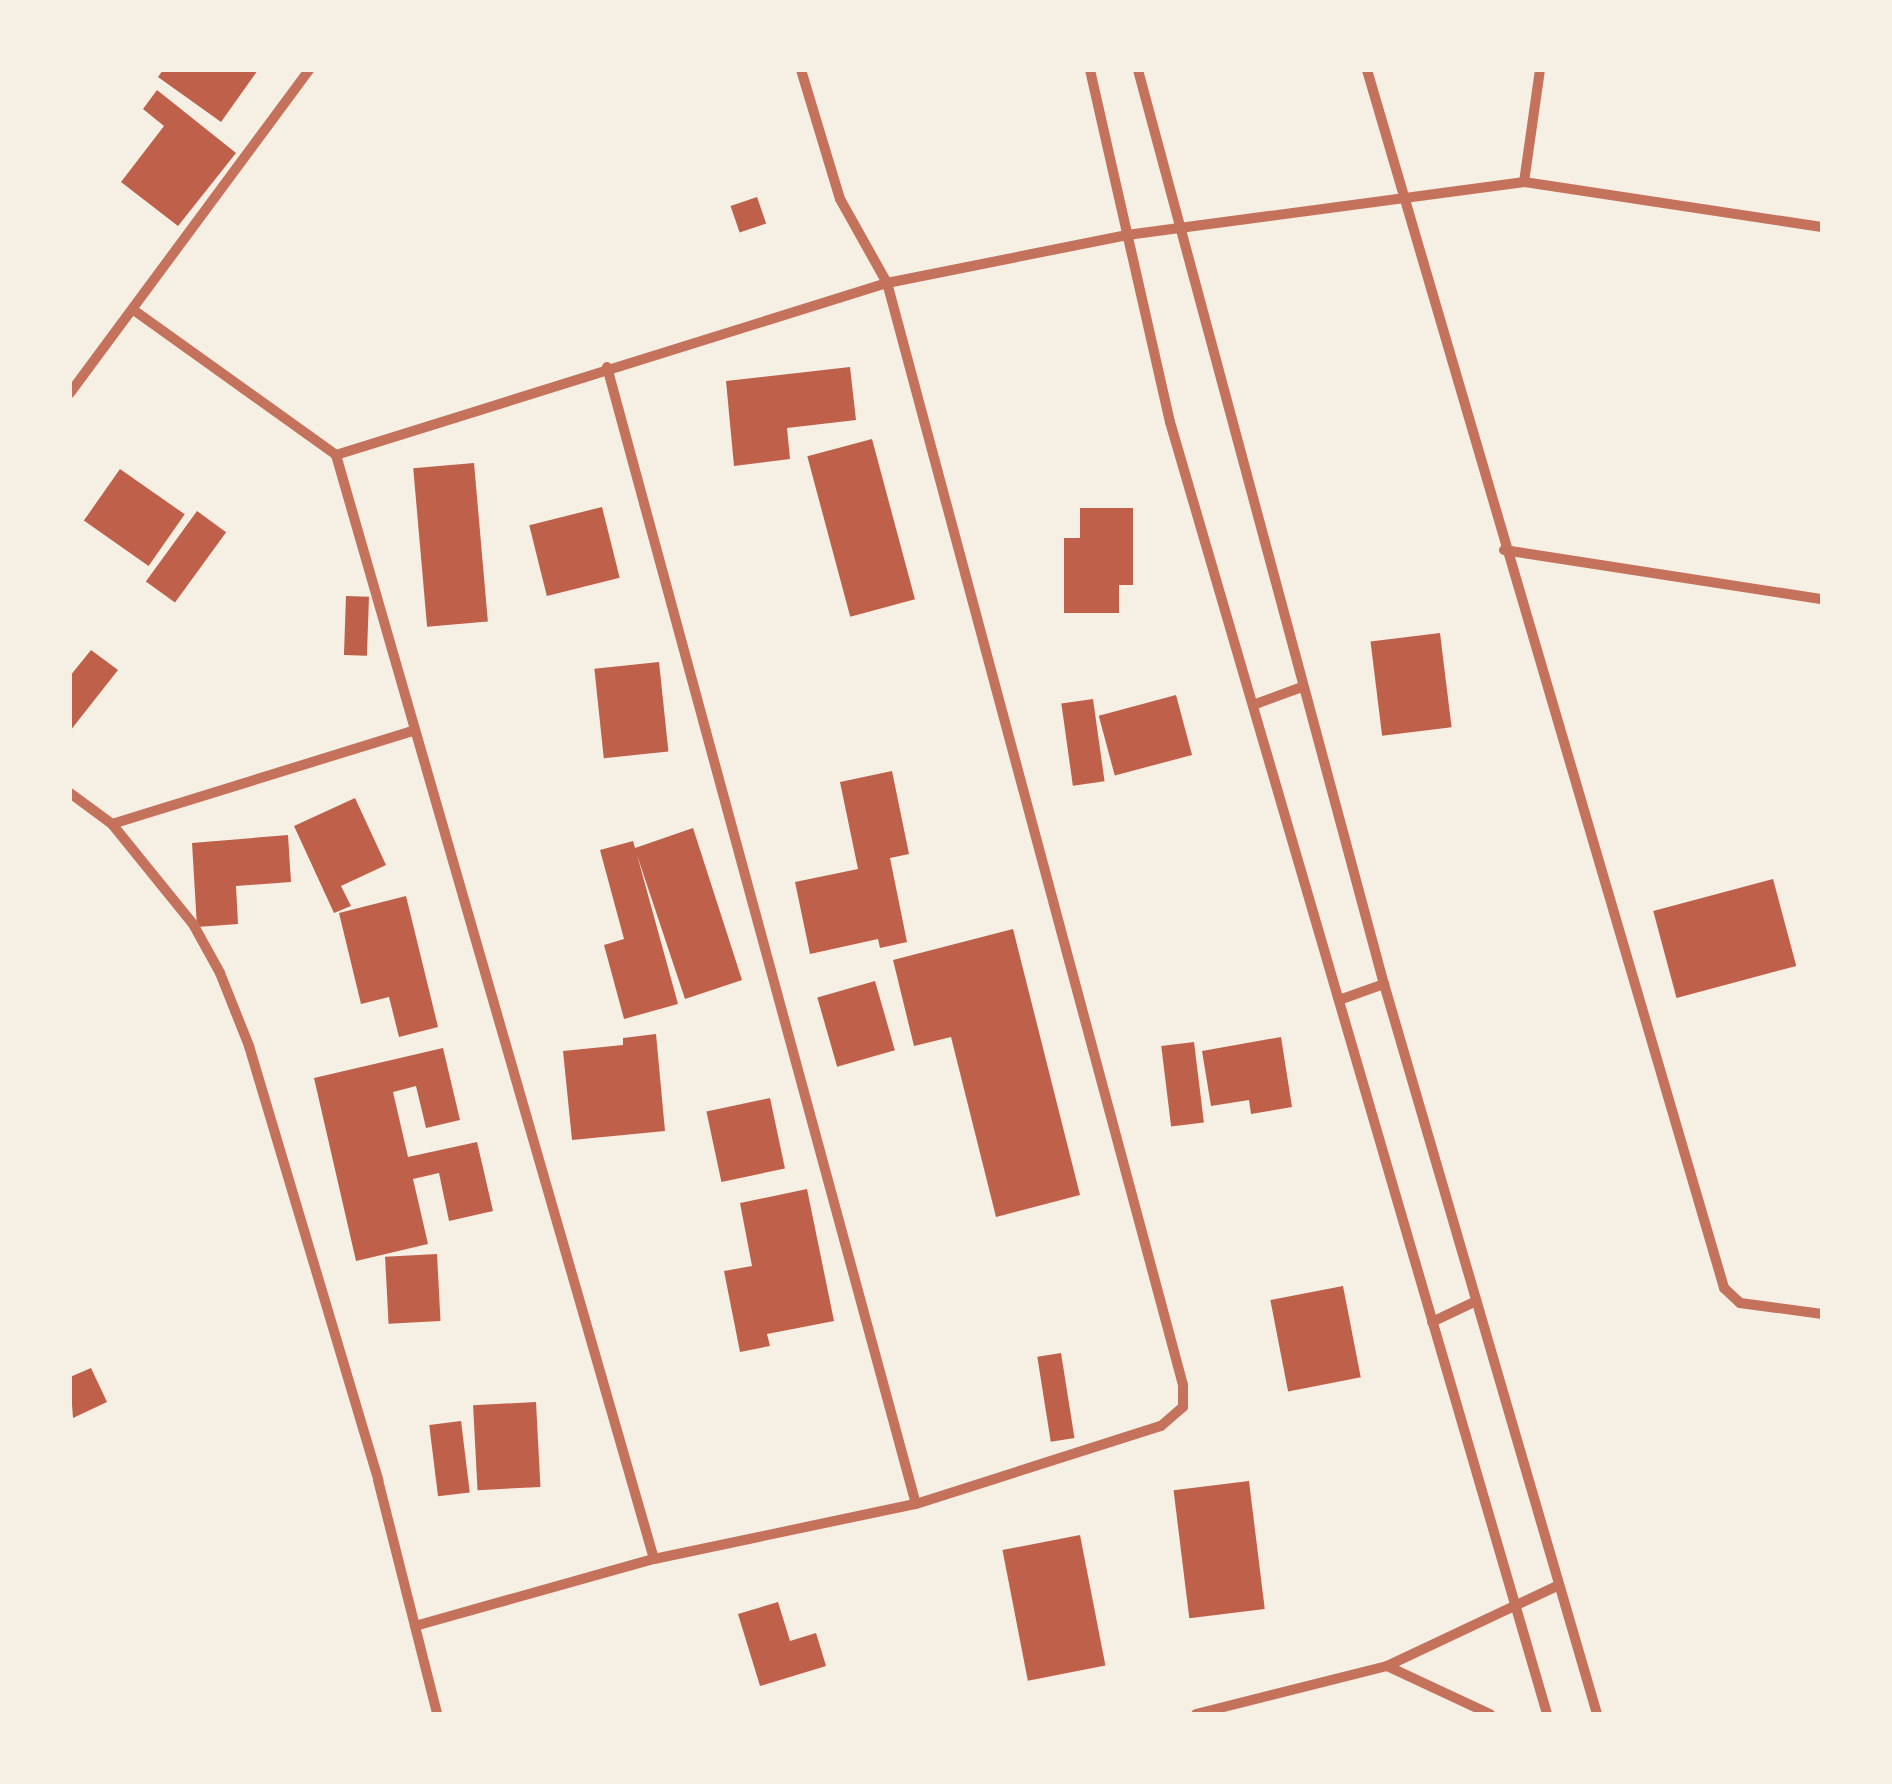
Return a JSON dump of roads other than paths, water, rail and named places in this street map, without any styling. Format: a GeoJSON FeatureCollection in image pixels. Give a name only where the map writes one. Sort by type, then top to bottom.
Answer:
{"type":"FeatureCollection","features":[{"type":"Feature","properties":{"kind":"street"},"geometry":{"type":"LineString","coordinates":[[70,393],[135,311],[310,70]]}},
{"type":"Feature","properties":{"kind":"street"},"geometry":{"type":"LineString","coordinates":[[415,1626],[654,1559],[916,1504],[1160,1426],[1183,1407],[1183,1385],[887,283],[840,199],[801,70]]}},
{"type":"Feature","properties":{"kind":"street"},"geometry":{"type":"LineString","coordinates":[[1090,70],[1170,422],[1546,1714]]}},
{"type":"Feature","properties":{"kind":"street"},"geometry":{"type":"LineString","coordinates":[[1138,70],[1384,984],[1597,1714]]}},
{"type":"Feature","properties":{"kind":"street"},"geometry":{"type":"LineString","coordinates":[[1366,70],[1724,1288],[1740,1302],[1822,1314]]}},
{"type":"Feature","properties":{"kind":"street"},"geometry":{"type":"LineString","coordinates":[[1524,182],[1540,70]]}},
{"type":"Feature","properties":{"kind":"street"},"geometry":{"type":"LineString","coordinates":[[336,455],[887,283],[1127,235],[1524,182],[1822,227]]}},
{"type":"Feature","properties":{"kind":"street"},"geometry":{"type":"LineString","coordinates":[[135,311],[336,455],[654,1559]]}},
{"type":"Feature","properties":{"kind":"street"},"geometry":{"type":"LineString","coordinates":[[607,368],[916,1504]]}},
{"type":"Feature","properties":{"kind":"street"},"geometry":{"type":"LineString","coordinates":[[1504,550],[1822,599]]}},
{"type":"Feature","properties":{"kind":"street"},"geometry":{"type":"LineString","coordinates":[[1252,705],[1302,687]]}},
{"type":"Feature","properties":{"kind":"street"},"geometry":{"type":"LineString","coordinates":[[112,824],[413,731]]}},
{"type":"Feature","properties":{"kind":"street"},"geometry":{"type":"LineString","coordinates":[[70,793],[112,824],[193,924],[249,1046],[437,1714]]}},
{"type":"Feature","properties":{"kind":"street"},"geometry":{"type":"LineString","coordinates":[[1339,1000],[1384,984]]}},
{"type":"Feature","properties":{"kind":"street"},"geometry":{"type":"LineString","coordinates":[[1432,1322],[1476,1301]]}},
{"type":"Feature","properties":{"kind":"street"},"geometry":{"type":"LineString","coordinates":[[1196,1714],[1386,1666],[1559,1585]]}},
{"type":"Feature","properties":{"kind":"street"},"geometry":{"type":"LineString","coordinates":[[1386,1666],[1490,1714]]}}]}
